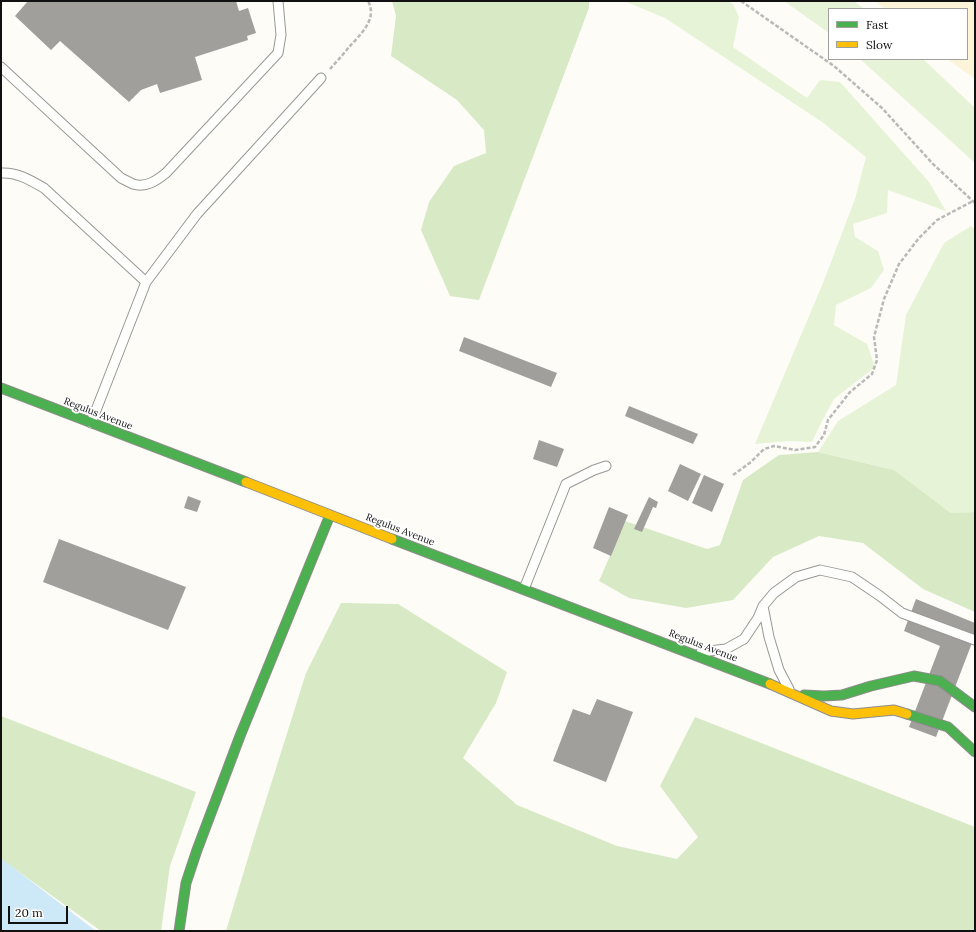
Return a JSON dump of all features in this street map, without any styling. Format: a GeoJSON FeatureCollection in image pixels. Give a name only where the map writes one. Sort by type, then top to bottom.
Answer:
{"type":"FeatureCollection","features":[{"type":"Feature","properties":{"kind":"street","name":"Regulus Avenue"},"geometry":{"type":"LineString","coordinates":[[1,388],[690,653],[777,687],[831,711],[853,714],[894,710],[935,723],[948,728],[975,752]]}},
{"type":"Feature","properties":{"kind":"street"},"geometry":{"type":"LineString","coordinates":[[179,929],[186,883],[197,850],[240,736],[330,515]]}},
{"type":"Feature","properties":{"kind":"street"},"geometry":{"type":"LineString","coordinates":[[791,693],[824,696],[842,695],[871,686],[914,676],[940,681],[975,707]]}},
{"type":"Feature","properties":{"kind":"lane"},"geometry":{"type":"LineString","coordinates":[[1,66],[121,178],[133,184],[143,185],[155,182],[166,173],[278,53],[281,35],[278,1]]}},
{"type":"Feature","properties":{"kind":"lane"},"geometry":{"type":"LineString","coordinates":[[91,423],[146,282],[197,214],[321,78]]}},
{"type":"Feature","properties":{"kind":"lane"},"geometry":{"type":"LineString","coordinates":[[1,173],[8,172],[25,177],[44,188],[146,282]]}},
{"type":"Feature","properties":{"kind":"lane"},"geometry":{"type":"LineString","coordinates":[[524,590],[566,484],[594,470],[606,466]]}},
{"type":"Feature","properties":{"kind":"lane"},"geometry":{"type":"LineString","coordinates":[[690,653],[726,649],[744,639],[758,618],[763,606],[774,593],[796,577],[820,570],[852,577],[902,613],[975,640]]}},
{"type":"Feature","properties":{"kind":"lane"},"geometry":{"type":"LineString","coordinates":[[763,606],[769,637],[779,670],[791,693]]}},
{"type":"Feature","properties":{"kind":"path"},"geometry":{"type":"LineString","coordinates":[[321,78],[363,33],[371,17],[371,6],[368,1]]}},
{"type":"Feature","properties":{"kind":"path"},"geometry":{"type":"LineString","coordinates":[[733,475],[751,462],[764,449],[774,446],[795,450],[815,447],[824,434],[828,420],[850,392],[872,374],[877,360],[874,337],[884,298],[899,264],[919,238],[937,220],[974,202],[933,164],[882,108],[834,66],[741,1]]}},
{"type":"Feature","properties":{"kind":"green space"},"geometry":{"type":"Polygon","coordinates":[[[392,1],[589,1],[589,8],[479,300],[450,296],[421,230],[429,202],[454,166],[486,153],[484,130],[457,100],[391,56],[396,16],[392,1]]]}},
{"type":"Feature","properties":{"kind":"green space"},"geometry":{"type":"Polygon","coordinates":[[[624,1],[728,1],[733,4],[739,17],[733,47],[807,98],[820,80],[840,82],[929,182],[946,211],[888,190],[887,213],[853,224],[855,237],[878,251],[884,270],[871,288],[836,305],[834,325],[867,344],[875,367],[834,399],[812,442],[788,441],[755,444],[823,283],[855,199],[866,157],[822,122],[665,18],[624,1]]]}},
{"type":"Feature","properties":{"kind":"green space"},"geometry":{"type":"Polygon","coordinates":[[[784,1],[854,1],[863,8],[828,8],[828,32],[784,1]]]}},
{"type":"Feature","properties":{"kind":"green space"},"geometry":{"type":"Polygon","coordinates":[[[861,60],[924,60],[975,108],[975,163],[861,60]]]}},
{"type":"Feature","properties":{"kind":"green space"},"geometry":{"type":"Polygon","coordinates":[[[971,226],[975,229],[975,512],[951,513],[894,470],[818,452],[838,421],[896,385],[906,315],[944,243],[971,226]]]}},
{"type":"Feature","properties":{"kind":"green space"},"geometry":{"type":"Polygon","coordinates":[[[818,452],[894,470],[951,513],[975,512],[975,612],[923,589],[863,543],[819,536],[773,557],[733,600],[686,608],[629,598],[599,581],[625,521],[707,549],[720,545],[743,480],[779,455],[818,452]]]}},
{"type":"Feature","properties":{"kind":"green space"},"geometry":{"type":"Polygon","coordinates":[[[341,603],[398,604],[507,672],[496,703],[463,758],[517,805],[617,846],[677,859],[698,837],[660,786],[695,717],[975,827],[975,931],[226,931],[306,673],[341,603]]]}},
{"type":"Feature","properties":{"kind":"green space"},"geometry":{"type":"Polygon","coordinates":[[[1,716],[196,792],[170,866],[161,931],[101,931],[1,859],[1,716]]]}},
{"type":"Feature","properties":{"kind":"sand"},"geometry":{"type":"Polygon","coordinates":[[[875,1],[975,1],[975,79],[948,60],[968,60],[968,8],[884,8],[875,1]]]}},
{"type":"Feature","properties":{"kind":"water"},"geometry":{"type":"Polygon","coordinates":[[[2,859],[96,931],[1,931],[2,859]]]}},
{"type":"Feature","properties":{"kind":"building"},"geometry":{"type":"Polygon","coordinates":[[[28,1],[236,1],[239,11],[248,8],[256,33],[247,36],[248,40],[195,57],[202,80],[160,93],[157,84],[141,90],[129,102],[60,41],[51,50],[15,16],[28,1]]]}},
{"type":"Feature","properties":{"kind":"building"},"geometry":{"type":"Polygon","coordinates":[[[464,337],[557,373],[551,387],[459,351],[464,337]]]}},
{"type":"Feature","properties":{"kind":"building"},"geometry":{"type":"Polygon","coordinates":[[[629,406],[698,434],[693,444],[625,416],[629,406]]]}},
{"type":"Feature","properties":{"kind":"building"},"geometry":{"type":"Polygon","coordinates":[[[539,440],[564,449],[557,467],[533,459],[539,440]]]}},
{"type":"Feature","properties":{"kind":"building"},"geometry":{"type":"Polygon","coordinates":[[[680,464],[701,474],[688,501],[668,491],[680,464]]]}},
{"type":"Feature","properties":{"kind":"building"},"geometry":{"type":"Polygon","coordinates":[[[704,475],[724,484],[712,512],[692,503],[704,475]]]}},
{"type":"Feature","properties":{"kind":"building"},"geometry":{"type":"Polygon","coordinates":[[[188,496],[201,501],[197,512],[184,508],[188,496]]]}},
{"type":"Feature","properties":{"kind":"building"},"geometry":{"type":"Polygon","coordinates":[[[649,497],[658,502],[656,508],[653,507],[642,532],[634,529],[649,497]]]}},
{"type":"Feature","properties":{"kind":"building"},"geometry":{"type":"Polygon","coordinates":[[[609,507],[628,515],[611,556],[593,548],[609,507]]]}},
{"type":"Feature","properties":{"kind":"building"},"geometry":{"type":"Polygon","coordinates":[[[59,539],[186,587],[168,630],[43,582],[59,539]]]}},
{"type":"Feature","properties":{"kind":"building"},"geometry":{"type":"Polygon","coordinates":[[[916,599],[975,623],[975,635],[936,737],[909,727],[940,646],[904,631],[916,599]]]}},
{"type":"Feature","properties":{"kind":"building"},"geometry":{"type":"Polygon","coordinates":[[[597,699],[633,712],[606,782],[553,761],[573,709],[590,715],[597,699]]]}},
{"type":"Feature","properties":{"kind":"traffic: fast"},"geometry":{"type":"LineString","coordinates":[[1,388],[246,482]]}},
{"type":"Feature","properties":{"kind":"traffic: fast"},"geometry":{"type":"LineString","coordinates":[[179,931],[186,883],[197,850],[240,736],[330,515]]}},
{"type":"Feature","properties":{"kind":"traffic: fast"},"geometry":{"type":"LineString","coordinates":[[392,539],[770,684]]}},
{"type":"Feature","properties":{"kind":"traffic: fast"},"geometry":{"type":"LineString","coordinates":[[804,695],[842,695],[871,686],[914,676],[940,681],[975,707]]}},
{"type":"Feature","properties":{"kind":"traffic: fast"},"geometry":{"type":"LineString","coordinates":[[907,714],[948,727],[975,752]]}},
{"type":"Feature","properties":{"kind":"traffic: slow"},"geometry":{"type":"LineString","coordinates":[[246,482],[392,539]]}},
{"type":"Feature","properties":{"kind":"traffic: slow"},"geometry":{"type":"LineString","coordinates":[[770,684],[831,711],[853,714],[894,710],[907,714]]}}]}
